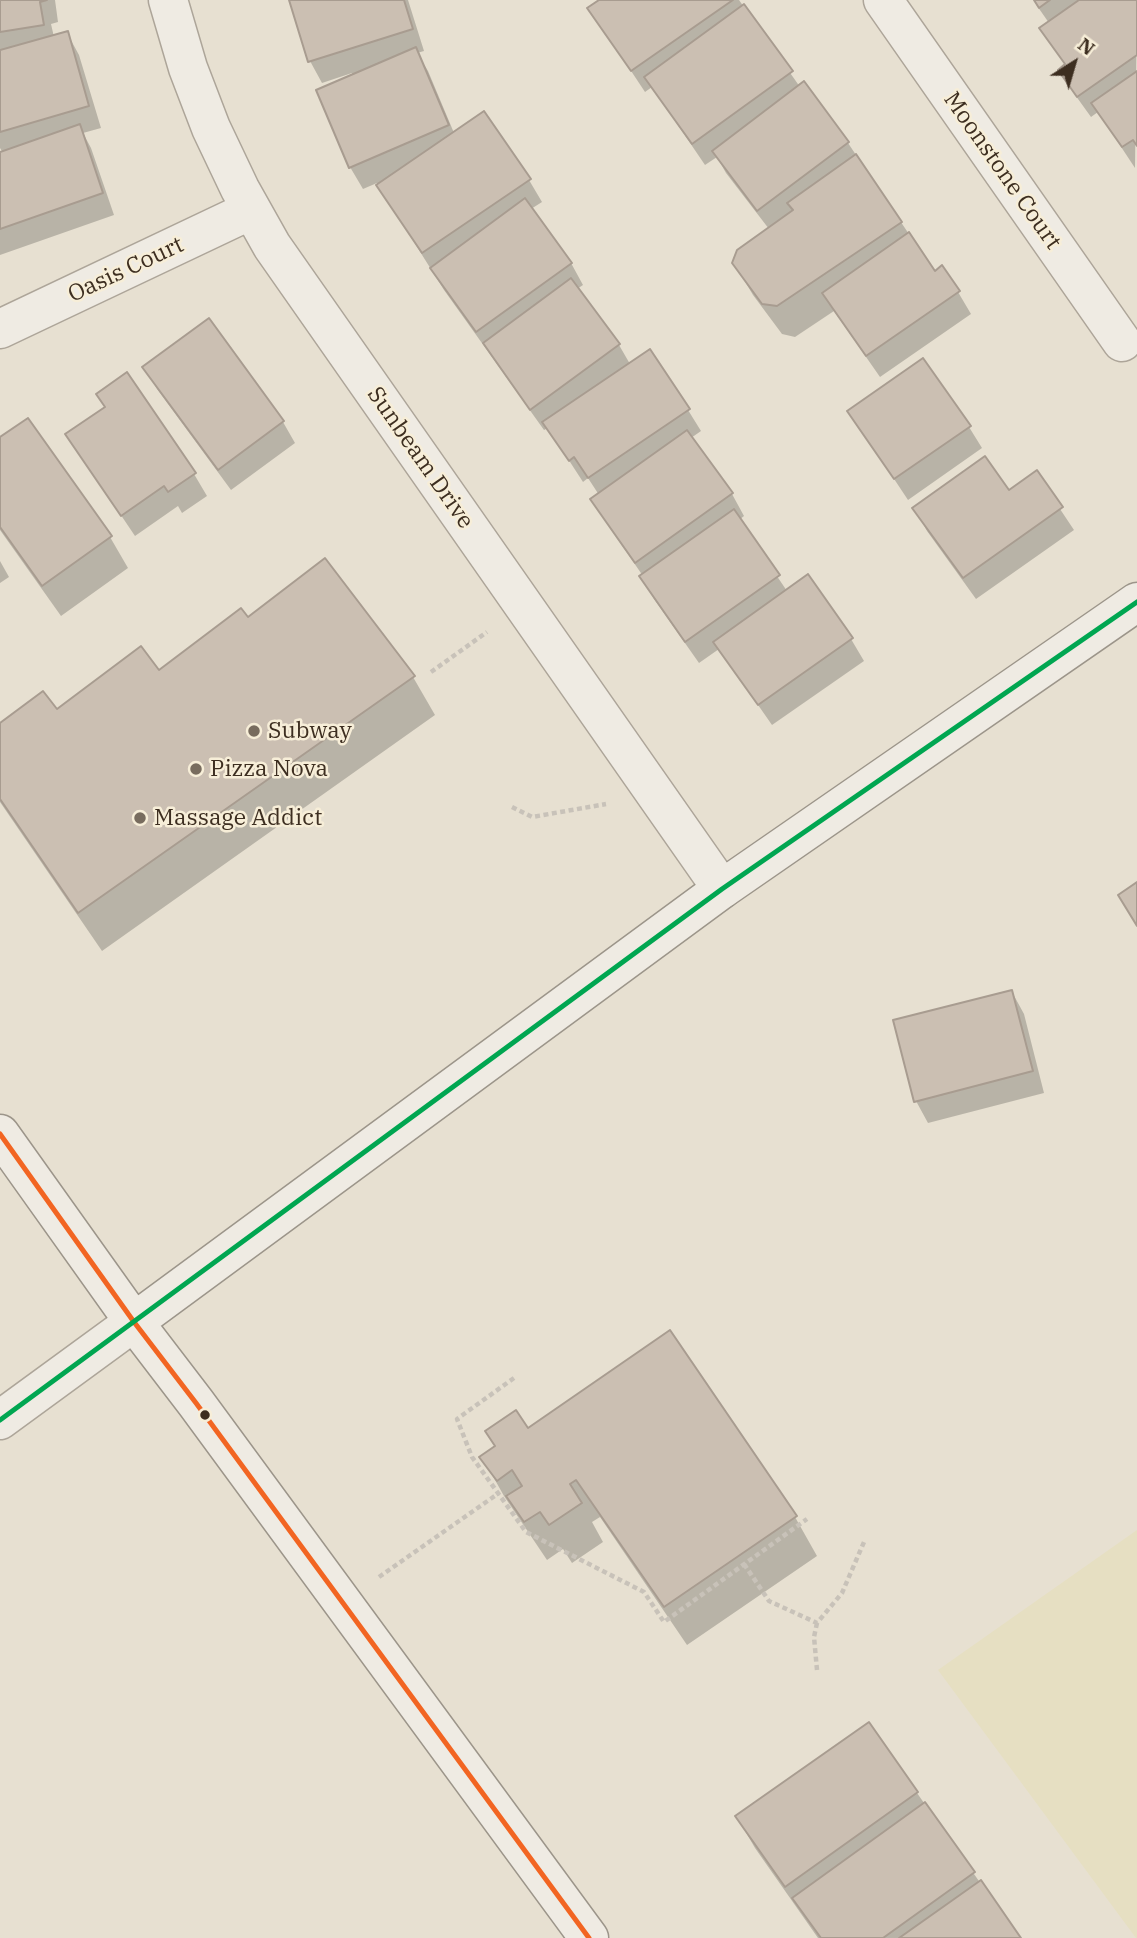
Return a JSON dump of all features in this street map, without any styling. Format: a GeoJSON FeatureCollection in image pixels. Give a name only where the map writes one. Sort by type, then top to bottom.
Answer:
{"type":"FeatureCollection","features":[{"type":"Feature","properties":{"kind":"main road","name":"Sunbeam Drive"},"geometry":{"type":"LineString","coordinates":[[168,0],[188,68],[211,128],[251,210],[272,246],[722,889]]}},
{"type":"Feature","properties":{"kind":"main road","name":"Moonstone Court"},"geometry":{"type":"LineString","coordinates":[[883,0],[1122,342]]}},
{"type":"Feature","properties":{"kind":"main road","name":"Oasis Court"},"geometry":{"type":"LineString","coordinates":[[0,329],[251,210]]}},
{"type":"Feature","properties":{"kind":"main road"},"geometry":{"type":"LineString","coordinates":[[0,1420],[722,889],[1137,602]]}},
{"type":"Feature","properties":{"kind":"main road"},"geometry":{"type":"LineString","coordinates":[[0,1133],[134,1322],[589,1938]]}},
{"type":"Feature","properties":{"kind":"path"},"geometry":{"type":"LineString","coordinates":[[431,672],[524,606]]}},
{"type":"Feature","properties":{"kind":"path"},"geometry":{"type":"LineString","coordinates":[[512,807],[532,817],[656,794]]}},
{"type":"Feature","properties":{"kind":"path"},"geometry":{"type":"LineString","coordinates":[[514,1378],[457,1419],[472,1457],[526,1532],[644,1592],[664,1622],[807,1518]]}},
{"type":"Feature","properties":{"kind":"path"},"geometry":{"type":"LineString","coordinates":[[343,1603],[499,1493]]}},
{"type":"Feature","properties":{"kind":"path"},"geometry":{"type":"LineString","coordinates":[[817,1670],[814,1637],[817,1623],[842,1593],[864,1542]]}},
{"type":"Feature","properties":{"kind":"path"},"geometry":{"type":"LineString","coordinates":[[744,1564],[769,1601],[817,1623]]}},
{"type":"Feature","properties":{"kind":"shaded area"},"geometry":{"type":"Polygon","coordinates":[[[1137,1530],[1137,1938],[1136,1938],[938,1670],[1137,1530]]]}},
{"type":"Feature","properties":{"kind":"building"},"geometry":{"type":"Polygon","coordinates":[[[0,0],[47,0],[40,2],[44,25],[0,32],[0,0]]]}},
{"type":"Feature","properties":{"kind":"building"},"geometry":{"type":"Polygon","coordinates":[[[289,0],[404,0],[413,29],[308,62],[289,0]]]}},
{"type":"Feature","properties":{"kind":"building"},"geometry":{"type":"Polygon","coordinates":[[[599,0],[733,0],[631,71],[587,8],[599,0]]]}},
{"type":"Feature","properties":{"kind":"building"},"geometry":{"type":"Polygon","coordinates":[[[1034,0],[1050,0],[1039,8],[1034,0]]]}},
{"type":"Feature","properties":{"kind":"building"},"geometry":{"type":"Polygon","coordinates":[[[1079,0],[1137,0],[1137,55],[1077,97],[1058,70],[1065,64],[1039,28],[1079,0]]]}},
{"type":"Feature","properties":{"kind":"building"},"geometry":{"type":"Polygon","coordinates":[[[744,4],[793,71],[692,144],[644,77],[744,4]]]}},
{"type":"Feature","properties":{"kind":"building"},"geometry":{"type":"Polygon","coordinates":[[[68,31],[89,106],[0,132],[0,50],[68,31]]]}},
{"type":"Feature","properties":{"kind":"building"},"geometry":{"type":"Polygon","coordinates":[[[416,47],[449,125],[349,168],[316,90],[416,47]]]}},
{"type":"Feature","properties":{"kind":"building"},"geometry":{"type":"Polygon","coordinates":[[[1137,71],[1137,146],[1133,140],[1122,147],[1091,103],[1137,71]]]}},
{"type":"Feature","properties":{"kind":"building"},"geometry":{"type":"Polygon","coordinates":[[[804,81],[849,142],[757,211],[712,151],[804,81]]]}},
{"type":"Feature","properties":{"kind":"building"},"geometry":{"type":"Polygon","coordinates":[[[484,111],[531,179],[422,253],[376,185],[484,111]]]}},
{"type":"Feature","properties":{"kind":"building"},"geometry":{"type":"Polygon","coordinates":[[[80,124],[103,193],[0,229],[0,152],[80,124]]]}},
{"type":"Feature","properties":{"kind":"building"},"geometry":{"type":"Polygon","coordinates":[[[856,154],[902,222],[777,306],[762,304],[732,263],[737,250],[793,210],[787,203],[856,154]]]}},
{"type":"Feature","properties":{"kind":"building"},"geometry":{"type":"Polygon","coordinates":[[[525,198],[572,263],[476,332],[430,268],[525,198]]]}},
{"type":"Feature","properties":{"kind":"building"},"geometry":{"type":"Polygon","coordinates":[[[909,232],[935,271],[942,265],[960,291],[866,356],[822,293],[909,232]]]}},
{"type":"Feature","properties":{"kind":"building"},"geometry":{"type":"Polygon","coordinates":[[[571,278],[620,344],[530,410],[483,343],[571,278]]]}},
{"type":"Feature","properties":{"kind":"building"},"geometry":{"type":"Polygon","coordinates":[[[209,318],[284,421],[218,470],[142,367],[209,318]]]}},
{"type":"Feature","properties":{"kind":"building"},"geometry":{"type":"Polygon","coordinates":[[[650,349],[690,409],[588,478],[574,457],[569,461],[542,422],[650,349]]]}},
{"type":"Feature","properties":{"kind":"building"},"geometry":{"type":"Polygon","coordinates":[[[923,358],[971,426],[894,479],[847,411],[923,358]]]}},
{"type":"Feature","properties":{"kind":"building"},"geometry":{"type":"Polygon","coordinates":[[[127,372],[196,473],[168,492],[164,486],[121,516],[65,434],[105,407],[96,394],[127,372]]]}},
{"type":"Feature","properties":{"kind":"building"},"geometry":{"type":"Polygon","coordinates":[[[28,418],[112,536],[42,586],[0,527],[0,437],[28,418]]]}},
{"type":"Feature","properties":{"kind":"building"},"geometry":{"type":"Polygon","coordinates":[[[687,430],[733,493],[635,563],[590,499],[687,430]]]}},
{"type":"Feature","properties":{"kind":"building"},"geometry":{"type":"Polygon","coordinates":[[[985,456],[1009,490],[1037,470],[1063,507],[963,578],[912,508],[985,456]]]}},
{"type":"Feature","properties":{"kind":"building"},"geometry":{"type":"Polygon","coordinates":[[[734,509],[780,575],[685,642],[639,576],[734,509]]]}},
{"type":"Feature","properties":{"kind":"building"},"geometry":{"type":"Polygon","coordinates":[[[325,558],[415,676],[78,913],[0,799],[0,723],[43,691],[57,709],[141,646],[159,670],[241,608],[248,617],[325,558]]]}},
{"type":"Feature","properties":{"kind":"building"},"geometry":{"type":"Polygon","coordinates":[[[808,574],[853,638],[758,705],[713,642],[808,574]]]}},
{"type":"Feature","properties":{"kind":"building"},"geometry":{"type":"Polygon","coordinates":[[[1137,882],[1137,926],[1118,895],[1137,882]]]}},
{"type":"Feature","properties":{"kind":"building"},"geometry":{"type":"Polygon","coordinates":[[[1012,990],[1033,1071],[914,1102],[893,1020],[1012,990]]]}},
{"type":"Feature","properties":{"kind":"building"},"geometry":{"type":"Polygon","coordinates":[[[670,1330],[797,1516],[664,1607],[576,1480],[570,1484],[582,1503],[549,1525],[540,1512],[524,1522],[506,1496],[522,1486],[512,1470],[497,1481],[479,1457],[495,1446],[485,1431],[516,1410],[528,1428],[670,1330]]]}},
{"type":"Feature","properties":{"kind":"building"},"geometry":{"type":"Polygon","coordinates":[[[869,1722],[918,1792],[785,1887],[735,1816],[869,1722]]]}},
{"type":"Feature","properties":{"kind":"building"},"geometry":{"type":"Polygon","coordinates":[[[925,1802],[975,1872],[883,1938],[821,1938],[792,1898],[925,1802]]]}},
{"type":"Feature","properties":{"kind":"building"},"geometry":{"type":"Polygon","coordinates":[[[981,1880],[1021,1938],[899,1938],[981,1880]]]}},
{"type":"Feature","properties":{"kind":"transit line"},"geometry":{"type":"LineString","coordinates":[[0,1420],[722,889],[1137,602]]}},
{"type":"Feature","properties":{"kind":"transit line"},"geometry":{"type":"LineString","coordinates":[[0,1134],[134,1322],[589,1938]]}},
{"type":"Feature","properties":{"kind":"place","name":"Subway"},"geometry":{"type":"Point","coordinates":[254,731]}},
{"type":"Feature","properties":{"kind":"place","name":"Pizza Nova"},"geometry":{"type":"Point","coordinates":[196,769]}},
{"type":"Feature","properties":{"kind":"place","name":"Massage Addict"},"geometry":{"type":"Point","coordinates":[140,818]}}]}
